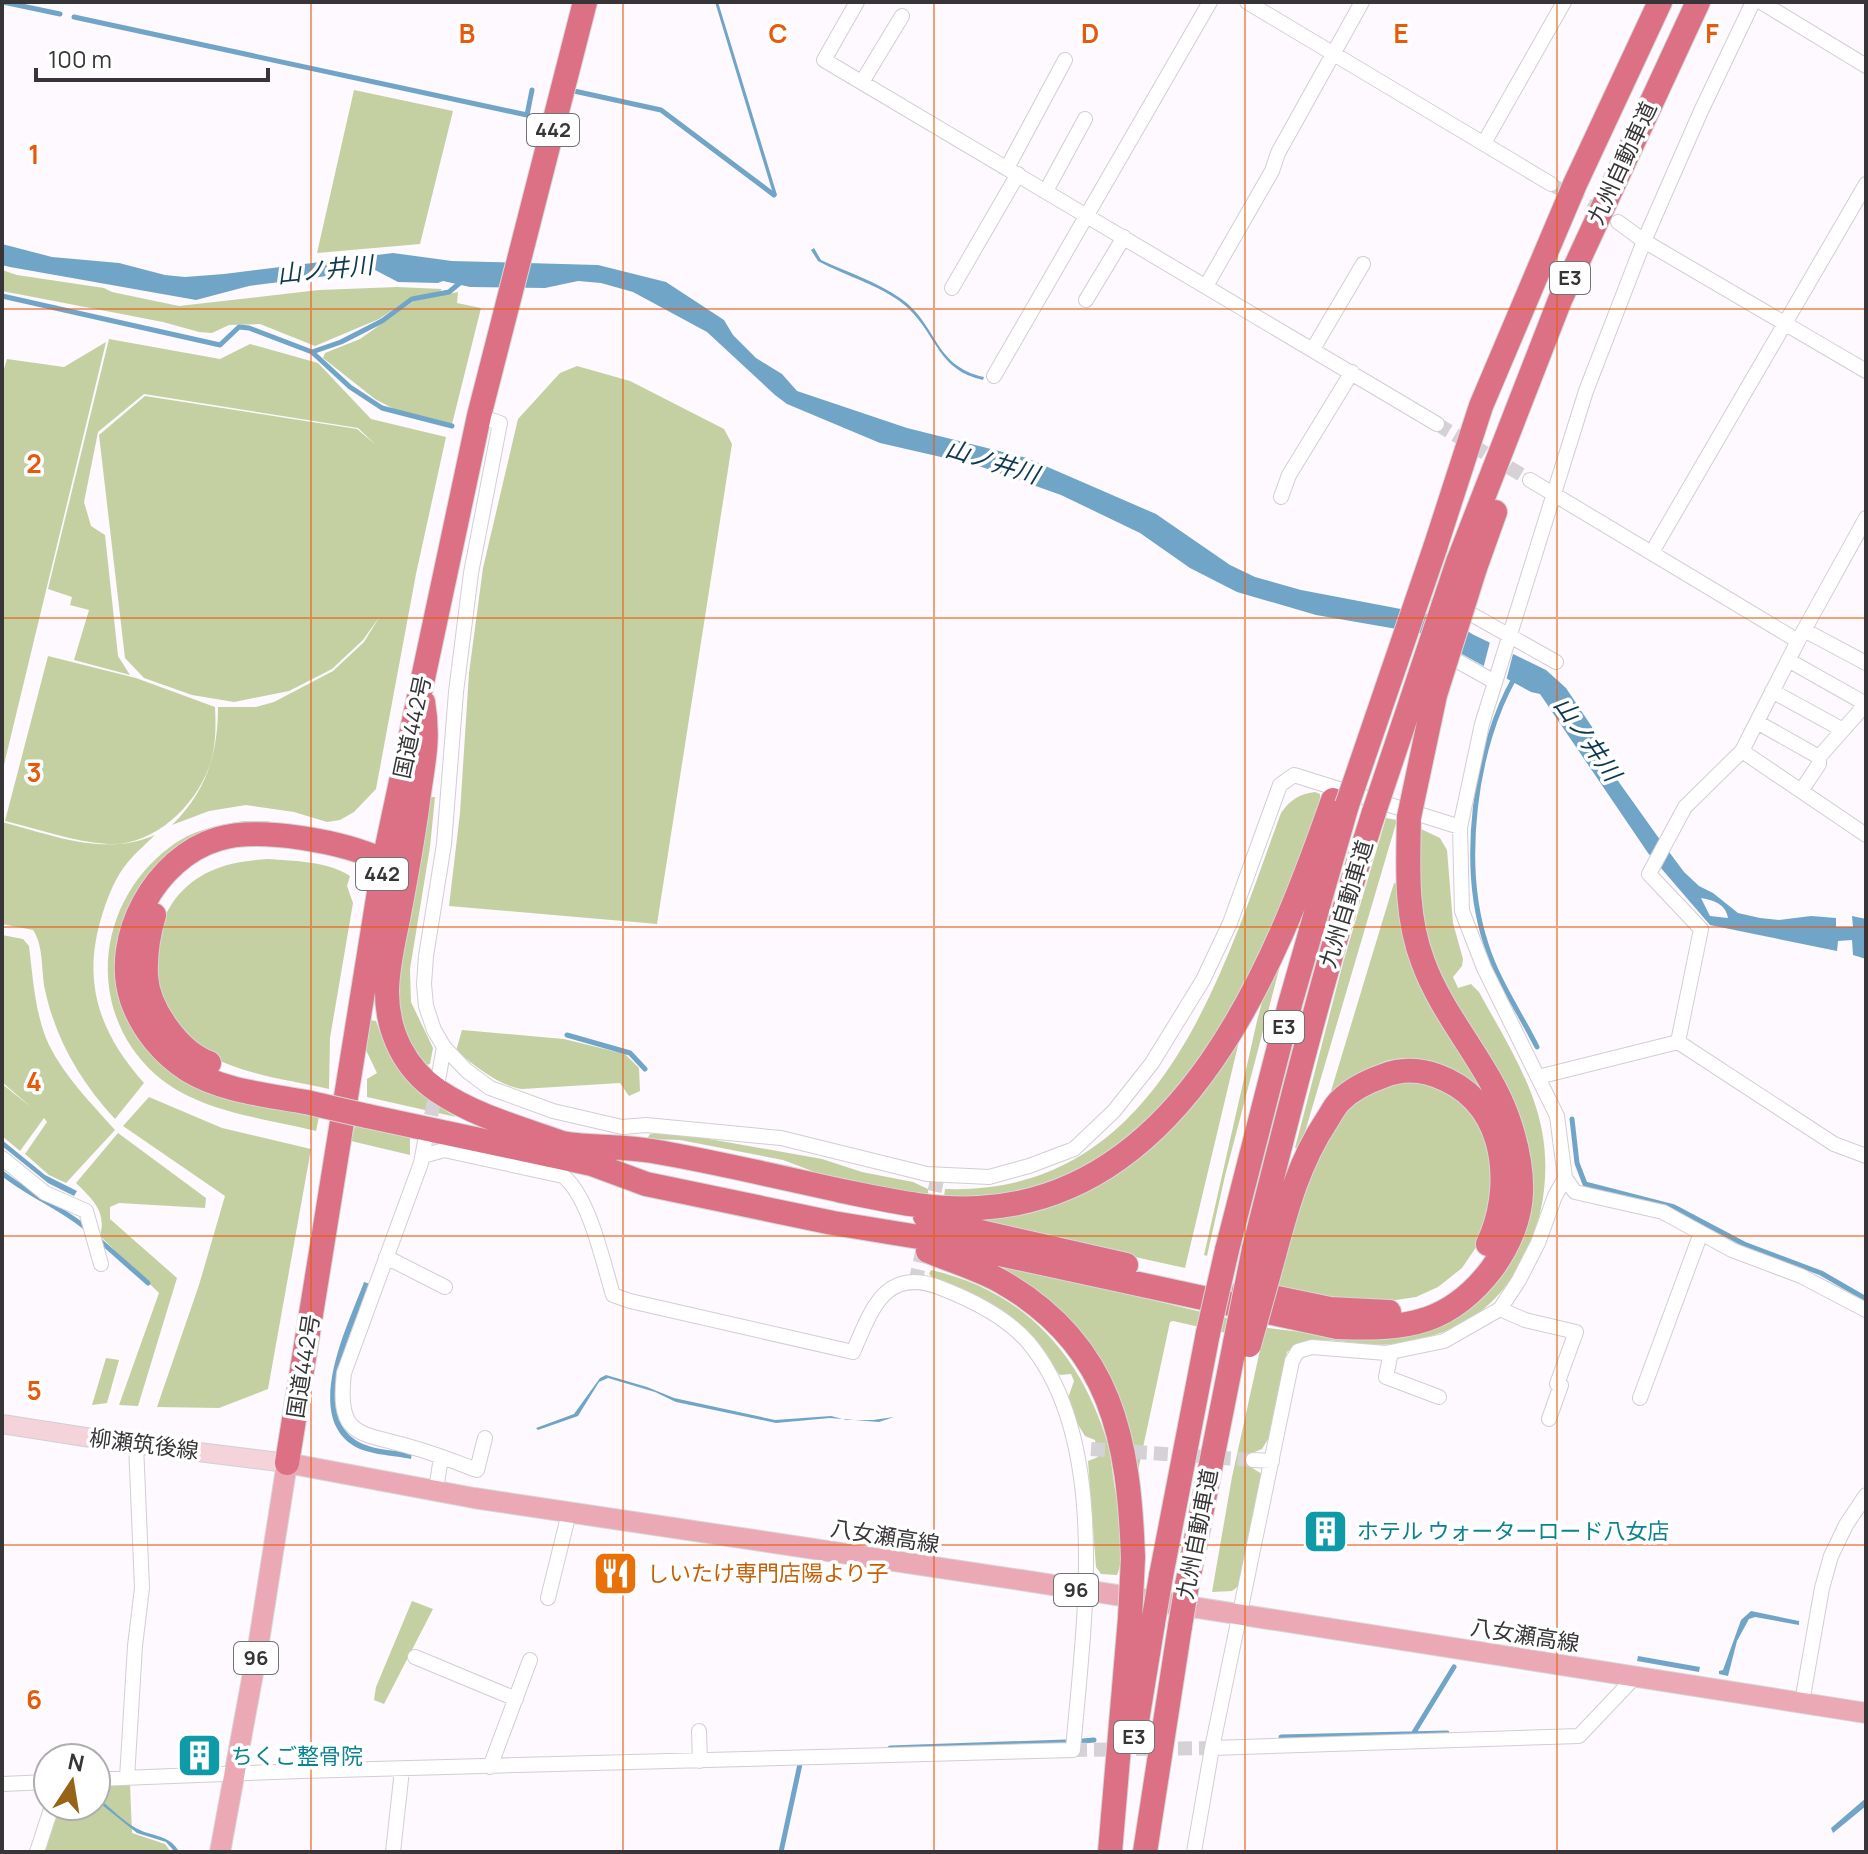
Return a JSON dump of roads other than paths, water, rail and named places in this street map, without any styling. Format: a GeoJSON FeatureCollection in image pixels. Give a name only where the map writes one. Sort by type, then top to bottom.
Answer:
{"type":"FeatureCollection","features":[{"type":"Feature","properties":{"kind":"highway","name":"国道442号"},"geometry":{"type":"LineString","coordinates":[[287,1463],[384,861],[479,416],[585,2]]}},
{"type":"Feature","properties":{"kind":"highway","name":"九州自動車道"},"geometry":{"type":"LineString","coordinates":[[1112,1852],[1142,1620],[1161,1576],[1227,1250],[1340,803],[1428,548],[1481,406],[1575,184],[1660,2]]}},
{"type":"Feature","properties":{"kind":"highway","name":"九州自動車道"},"geometry":{"type":"LineString","coordinates":[[1145,1852],[1165,1718],[1242,1344],[1264,1252],[1306,1041],[1338,925],[1374,812],[1467,565],[1560,300],[1698,2]]}},
{"type":"Feature","properties":{"kind":"highway"},"geometry":{"type":"LineString","coordinates":[[384,861],[358,865],[289,851],[254,848],[219,855],[191,868],[168,893],[153,916],[147,942],[146,980],[162,1023],[195,1058],[243,1077],[307,1097],[592,1164],[646,1184],[931,1239],[1337,1327],[1373,1329],[1402,1326],[1431,1318],[1452,1306],[1477,1285],[1496,1263],[1506,1243],[1516,1221],[1521,1196],[1521,1169],[1506,1113],[1446,1010],[1422,961],[1407,883],[1409,817],[1467,565]]}},
{"type":"Feature","properties":{"kind":"highway"},"geometry":{"type":"LineString","coordinates":[[420,687],[428,729],[411,853],[388,970],[387,994],[394,1035],[403,1055],[417,1074],[436,1090],[465,1107],[562,1143]]}},
{"type":"Feature","properties":{"kind":"highway"},"geometry":{"type":"LineString","coordinates":[[368,1111],[562,1143],[650,1150],[886,1200],[947,1209],[981,1208],[1056,1193],[1098,1173],[1130,1150],[1186,1096],[1258,985],[1340,803]]}},
{"type":"Feature","properties":{"kind":"highway"},"geometry":{"type":"LineString","coordinates":[[886,1200],[939,1222],[1330,1309],[1380,1313],[1402,1310],[1420,1305],[1465,1276],[1485,1252],[1499,1221],[1504,1192],[1501,1157],[1492,1125],[1479,1104],[1461,1086],[1440,1076],[1415,1070],[1392,1072],[1369,1081],[1340,1100],[1309,1147],[1264,1252]]}},
{"type":"Feature","properties":{"kind":"highway"},"geometry":{"type":"LineString","coordinates":[[878,1231],[1001,1281],[1039,1309],[1078,1345],[1096,1374],[1120,1433],[1129,1488],[1133,1558],[1142,1620]]}},
{"type":"Feature","properties":{"kind":"main road","name":"柳瀬筑後線"},"geometry":{"type":"LineString","coordinates":[[2,1424],[287,1463]]}},
{"type":"Feature","properties":{"kind":"main road","name":"八女瀬高線"},"geometry":{"type":"LineString","coordinates":[[287,1463],[569,1513],[1866,1713]]}},
{"type":"Feature","properties":{"kind":"main road","name":"96"},"geometry":{"type":"LineString","coordinates":[[220,1852],[287,1463]]}},
{"type":"Feature","properties":{"kind":"street"},"geometry":{"type":"LineString","coordinates":[[857,2],[824,60],[1437,424]]}},
{"type":"Feature","properties":{"kind":"street"},"geometry":{"type":"LineString","coordinates":[[994,376],[1210,2]]}},
{"type":"Feature","properties":{"kind":"street"},"geometry":{"type":"LineString","coordinates":[[1247,2],[1551,184]]}},
{"type":"Feature","properties":{"kind":"street"},"geometry":{"type":"LineString","coordinates":[[1206,286],[1272,171],[1278,153],[1362,2]]}},
{"type":"Feature","properties":{"kind":"street"},"geometry":{"type":"LineString","coordinates":[[1484,143],[1564,2]]}},
{"type":"Feature","properties":{"kind":"street"},"geometry":{"type":"LineString","coordinates":[[1753,2],[1644,241],[1586,391],[1552,494],[1482,724],[1460,827],[1462,911],[1484,968],[1557,1116],[1565,1178],[1575,1192],[1663,1212],[1732,1250],[1801,1276],[1866,1310]]}},
{"type":"Feature","properties":{"kind":"street"},"geometry":{"type":"LineString","coordinates":[[1761,2],[1866,66]]}},
{"type":"Feature","properties":{"kind":"street"},"geometry":{"type":"LineString","coordinates":[[862,82],[902,16]]}},
{"type":"Feature","properties":{"kind":"street"},"geometry":{"type":"LineString","coordinates":[[952,288],[1013,171],[1065,60]]}},
{"type":"Feature","properties":{"kind":"street"},"geometry":{"type":"LineString","coordinates":[[1046,191],[1085,119]]}},
{"type":"Feature","properties":{"kind":"street"},"geometry":{"type":"LineString","coordinates":[[1652,552],[1866,184]]}},
{"type":"Feature","properties":{"kind":"street"},"geometry":{"type":"LineString","coordinates":[[1618,222],[1644,241],[1866,371]]}},
{"type":"Feature","properties":{"kind":"street"},"geometry":{"type":"LineString","coordinates":[[1086,300],[1124,237]]}},
{"type":"Feature","properties":{"kind":"street"},"geometry":{"type":"LineString","coordinates":[[1313,349],[1363,264]]}},
{"type":"Feature","properties":{"kind":"street"},"geometry":{"type":"LineString","coordinates":[[1281,497],[1289,475],[1352,372]]}},
{"type":"Feature","properties":{"kind":"street"},"geometry":{"type":"LineString","coordinates":[[479,416],[500,423],[471,573],[456,692],[444,844],[424,984],[426,1006],[444,1047],[467,1071],[490,1088],[553,1111],[622,1127],[646,1125],[781,1138],[927,1174],[989,1177],[1074,1149],[1114,1111],[1152,1063],[1203,980],[1230,923],[1280,785],[1294,775],[1460,827]]}},
{"type":"Feature","properties":{"kind":"street"},"geometry":{"type":"LineString","coordinates":[[1530,480],[1801,636],[1866,663]]}},
{"type":"Feature","properties":{"kind":"street"},"geometry":{"type":"LineString","coordinates":[[1678,1042],[1701,929],[1649,874],[1685,807],[1742,751],[1866,518]]}},
{"type":"Feature","properties":{"kind":"street"},"geometry":{"type":"LineString","coordinates":[[1432,592],[1508,639],[1556,662]]}},
{"type":"Feature","properties":{"kind":"street"},"geometry":{"type":"LineString","coordinates":[[1423,642],[1496,678]]}},
{"type":"Feature","properties":{"kind":"street"},"geometry":{"type":"LineString","coordinates":[[1788,660],[1866,704],[1819,757],[1819,764],[1801,791]]}},
{"type":"Feature","properties":{"kind":"street"},"geometry":{"type":"LineString","coordinates":[[1772,691],[1843,730]]}},
{"type":"Feature","properties":{"kind":"street"},"geometry":{"type":"LineString","coordinates":[[1757,722],[1819,757]]}},
{"type":"Feature","properties":{"kind":"street"},"geometry":{"type":"LineString","coordinates":[[1742,751],[1866,835]]}},
{"type":"Feature","properties":{"kind":"street"},"geometry":{"type":"LineString","coordinates":[[1538,1077],[1678,1042],[1834,1144],[1866,1156]]}},
{"type":"Feature","properties":{"kind":"street"},"geometry":{"type":"LineString","coordinates":[[438,1080],[444,1047]]}},
{"type":"Feature","properties":{"kind":"street"},"geometry":{"type":"LineString","coordinates":[[426,1136],[423,1156],[344,1373],[341,1398],[347,1420],[365,1437],[411,1447],[477,1470],[485,1438]]}},
{"type":"Feature","properties":{"kind":"street"},"geometry":{"type":"LineString","coordinates":[[112,1778],[1073,1750],[1086,1592],[1082,1501],[1075,1448],[1065,1407],[1052,1377],[1028,1342],[1005,1321],[948,1291],[911,1282],[890,1288],[878,1298],[853,1352],[630,1301],[613,1295],[582,1199],[574,1184],[563,1176],[444,1150],[423,1156]]}},
{"type":"Feature","properties":{"kind":"street"},"geometry":{"type":"LineString","coordinates":[[2,1158],[45,1193],[86,1211],[101,1264]]}},
{"type":"Feature","properties":{"kind":"street"},"geometry":{"type":"LineString","coordinates":[[1194,1852],[1212,1748],[1292,1361],[1298,1351],[1312,1347],[1391,1352],[1444,1341],[1500,1309],[1538,1243],[1565,1178]]}},
{"type":"Feature","properties":{"kind":"street"},"geometry":{"type":"LineString","coordinates":[[1640,1398],[1701,1233]]}},
{"type":"Feature","properties":{"kind":"street"},"geometry":{"type":"LineString","coordinates":[[386,1257],[445,1287]]}},
{"type":"Feature","properties":{"kind":"street"},"geometry":{"type":"LineString","coordinates":[[1500,1309],[1525,1320],[1576,1332],[1557,1384],[1561,1385],[1549,1419]]}},
{"type":"Feature","properties":{"kind":"street"},"geometry":{"type":"LineString","coordinates":[[1391,1352],[1386,1377],[1439,1397]]}},
{"type":"Feature","properties":{"kind":"street"},"geometry":{"type":"LineString","coordinates":[[127,1778],[135,1646],[142,1588],[136,1444]]}},
{"type":"Feature","properties":{"kind":"street"},"geometry":{"type":"LineString","coordinates":[[1075,1448],[1091,1449]]}},
{"type":"Feature","properties":{"kind":"street"},"geometry":{"type":"LineString","coordinates":[[436,1490],[441,1457]]}},
{"type":"Feature","properties":{"kind":"street"},"geometry":{"type":"LineString","coordinates":[[1253,1460],[1272,1461]]}},
{"type":"Feature","properties":{"kind":"street"},"geometry":{"type":"LineString","coordinates":[[1802,1702],[1822,1588],[1831,1556],[1846,1525],[1866,1495]]}},
{"type":"Feature","properties":{"kind":"street"},"geometry":{"type":"LineString","coordinates":[[548,1598],[569,1513]]}},
{"type":"Feature","properties":{"kind":"street"},"geometry":{"type":"LineString","coordinates":[[415,1657],[516,1699]]}},
{"type":"Feature","properties":{"kind":"street"},"geometry":{"type":"LineString","coordinates":[[490,1767],[530,1660]]}},
{"type":"Feature","properties":{"kind":"street"},"geometry":{"type":"LineString","coordinates":[[1212,1748],[1579,1736],[1636,1676]]}},
{"type":"Feature","properties":{"kind":"street"},"geometry":{"type":"LineString","coordinates":[[699,1731],[700,1761]]}},
{"type":"Feature","properties":{"kind":"street"},"geometry":{"type":"LineString","coordinates":[[393,1852],[402,1770]]}},
{"type":"Feature","properties":{"kind":"street"},"geometry":{"type":"LineString","coordinates":[[2,1784],[32,1783]]}},
{"type":"Feature","properties":{"kind":"street"},"geometry":{"type":"LineString","coordinates":[[37,1852],[47,1822]]}},
{"type":"Feature","properties":{"kind":"water"},"geometry":{"type":"Polygon","coordinates":[[[715,2],[718,2],[777,195],[774,197],[715,2]]]}},
{"type":"Feature","properties":{"kind":"water","name":"山ノ井川"},"geometry":{"type":"Polygon","coordinates":[[[2,244],[52,257],[119,263],[185,277],[393,253],[452,261],[598,265],[666,282],[724,320],[733,335],[756,358],[782,374],[797,391],[907,428],[1027,458],[1156,514],[1230,565],[1255,577],[1301,590],[1448,618],[1472,634],[1546,670],[1566,688],[1592,727],[1597,746],[1611,771],[1684,872],[1699,886],[1738,913],[1760,918],[1836,918],[1836,927],[1853,927],[1852,916],[1866,919],[1866,959],[1853,955],[1852,940],[1838,941],[1837,951],[1710,925],[1648,853],[1540,694],[1531,692],[1447,643],[1420,633],[1316,615],[1237,592],[1190,568],[1140,533],[1061,495],[976,465],[880,443],[787,404],[707,332],[633,292],[601,283],[578,281],[545,288],[470,287],[443,281],[398,282],[375,270],[249,286],[196,300],[2,265],[2,244]],[[1701,898],[1710,916],[1728,918],[1722,906],[1701,898]]]}},
{"type":"Feature","properties":{"kind":"water"},"geometry":{"type":"Polygon","coordinates":[[[814,248],[821,260],[900,298],[922,320],[955,364],[984,377],[983,380],[957,369],[947,360],[908,308],[877,288],[818,261],[811,250],[814,248]]]}},
{"type":"Feature","properties":{"kind":"water"},"geometry":{"type":"Polygon","coordinates":[[[2,1140],[45,1175],[77,1191],[74,1196],[48,1183],[2,1146],[2,1140]]]}},
{"type":"Feature","properties":{"kind":"water"},"geometry":{"type":"Polygon","coordinates":[[[364,1282],[370,1284],[339,1370],[336,1393],[338,1414],[346,1431],[363,1444],[412,1453],[411,1459],[357,1448],[337,1429],[331,1411],[334,1366],[364,1282]]]}},
{"type":"Feature","properties":{"kind":"water"},"geometry":{"type":"Polygon","coordinates":[[[606,1375],[674,1398],[775,1420],[831,1416],[842,1419],[776,1423],[676,1402],[655,1392],[608,1378],[599,1382],[578,1416],[538,1430],[536,1428],[574,1414],[600,1378],[606,1375]]]}},
{"type":"Feature","properties":{"kind":"water"},"geometry":{"type":"Polygon","coordinates":[[[894,1417],[879,1422],[854,1420],[873,1420],[894,1417]]]}},
{"type":"Feature","properties":{"kind":"water"},"geometry":{"type":"Polygon","coordinates":[[[1751,1611],[1799,1621],[1799,1625],[1755,1617],[1749,1619],[1737,1641],[1728,1676],[1719,1674],[1741,1620],[1751,1611]]]}},
{"type":"Feature","properties":{"kind":"water"},"geometry":{"type":"Polygon","coordinates":[[[1638,1656],[1700,1667],[1699,1672],[1637,1661],[1638,1656]]]}},
{"type":"Feature","properties":{"kind":"water"},"geometry":{"type":"Polygon","coordinates":[[[1866,1798],[1866,1806],[1833,1833],[1831,1828],[1866,1798]]]}},
{"type":"Feature","properties":{"kind":"water"},"geometry":{"type":"Polygon","coordinates":[[[112,1809],[142,1831],[168,1840],[179,1852],[166,1842],[137,1833],[112,1813],[112,1809]]]}},
{"type":"Feature","properties":{"kind":"waterway"},"geometry":{"type":"LineString","coordinates":[[3,2],[60,14]]}},
{"type":"Feature","properties":{"kind":"waterway"},"geometry":{"type":"LineString","coordinates":[[74,17],[527,115],[532,90]]}},
{"type":"Feature","properties":{"kind":"waterway"},"geometry":{"type":"LineString","coordinates":[[574,91],[661,110],[774,195]]}},
{"type":"Feature","properties":{"kind":"waterway"},"geometry":{"type":"LineString","coordinates":[[312,352],[341,342],[382,321],[412,299],[449,292],[461,282]]}},
{"type":"Feature","properties":{"kind":"waterway"},"geometry":{"type":"LineString","coordinates":[[2,296],[220,345],[239,327],[249,328],[312,352],[350,387],[382,408],[452,426]]}},
{"type":"Feature","properties":{"kind":"waterway"},"geometry":{"type":"LineString","coordinates":[[1515,677],[1501,706],[1481,772],[1475,808],[1474,879],[1486,944],[1502,983],[1537,1047]]}},
{"type":"Feature","properties":{"kind":"waterway"},"geometry":{"type":"LineString","coordinates":[[567,1035],[630,1053],[645,1069]]}},
{"type":"Feature","properties":{"kind":"waterway"},"geometry":{"type":"LineString","coordinates":[[1572,1119],[1577,1163],[1585,1184],[1674,1207],[1744,1244],[1821,1273],[1866,1299]]}},
{"type":"Feature","properties":{"kind":"waterway"},"geometry":{"type":"LineString","coordinates":[[2,1173],[87,1229]]}},
{"type":"Feature","properties":{"kind":"waterway"},"geometry":{"type":"LineString","coordinates":[[97,1238],[148,1283]]}},
{"type":"Feature","properties":{"kind":"waterway"},"geometry":{"type":"LineString","coordinates":[[1413,1734],[1454,1667]]}},
{"type":"Feature","properties":{"kind":"waterway"},"geometry":{"type":"LineString","coordinates":[[1281,1737],[1447,1733]]}},
{"type":"Feature","properties":{"kind":"waterway"},"geometry":{"type":"LineString","coordinates":[[1083,1741],[1094,1740]]}},
{"type":"Feature","properties":{"kind":"waterway"},"geometry":{"type":"LineString","coordinates":[[890,1748],[1065,1742]]}},
{"type":"Feature","properties":{"kind":"waterway"},"geometry":{"type":"LineString","coordinates":[[781,1852],[800,1764]]}},
{"type":"Feature","properties":{"kind":"tunnel"},"geometry":{"type":"LineString","coordinates":[[1551,184],[1606,216]]}},
{"type":"Feature","properties":{"kind":"tunnel"},"geometry":{"type":"LineString","coordinates":[[1437,424],[1530,480]]}},
{"type":"Feature","properties":{"kind":"tunnel"},"geometry":{"type":"LineString","coordinates":[[427,1136],[437,1086]]}},
{"type":"Feature","properties":{"kind":"tunnel"},"geometry":{"type":"LineString","coordinates":[[930,1212],[937,1180]]}},
{"type":"Feature","properties":{"kind":"tunnel"},"geometry":{"type":"LineString","coordinates":[[915,1283],[924,1244]]}},
{"type":"Feature","properties":{"kind":"tunnel"},"geometry":{"type":"LineString","coordinates":[[1091,1449],[1253,1460]]}},
{"type":"Feature","properties":{"kind":"tunnel"},"geometry":{"type":"LineString","coordinates":[[1073,1750],[1212,1748]]}},
{"type":"Feature","properties":{"kind":"place","name":"ホテル ウォーターロード八女店"},"geometry":{"type":"Point","coordinates":[1326,1531]}},
{"type":"Feature","properties":{"kind":"place","name":"しいたけ専門店陽より子"},"geometry":{"type":"Point","coordinates":[616,1573]}},
{"type":"Feature","properties":{"kind":"place","name":"ちくご整骨院"},"geometry":{"type":"Point","coordinates":[200,1756]}}]}
